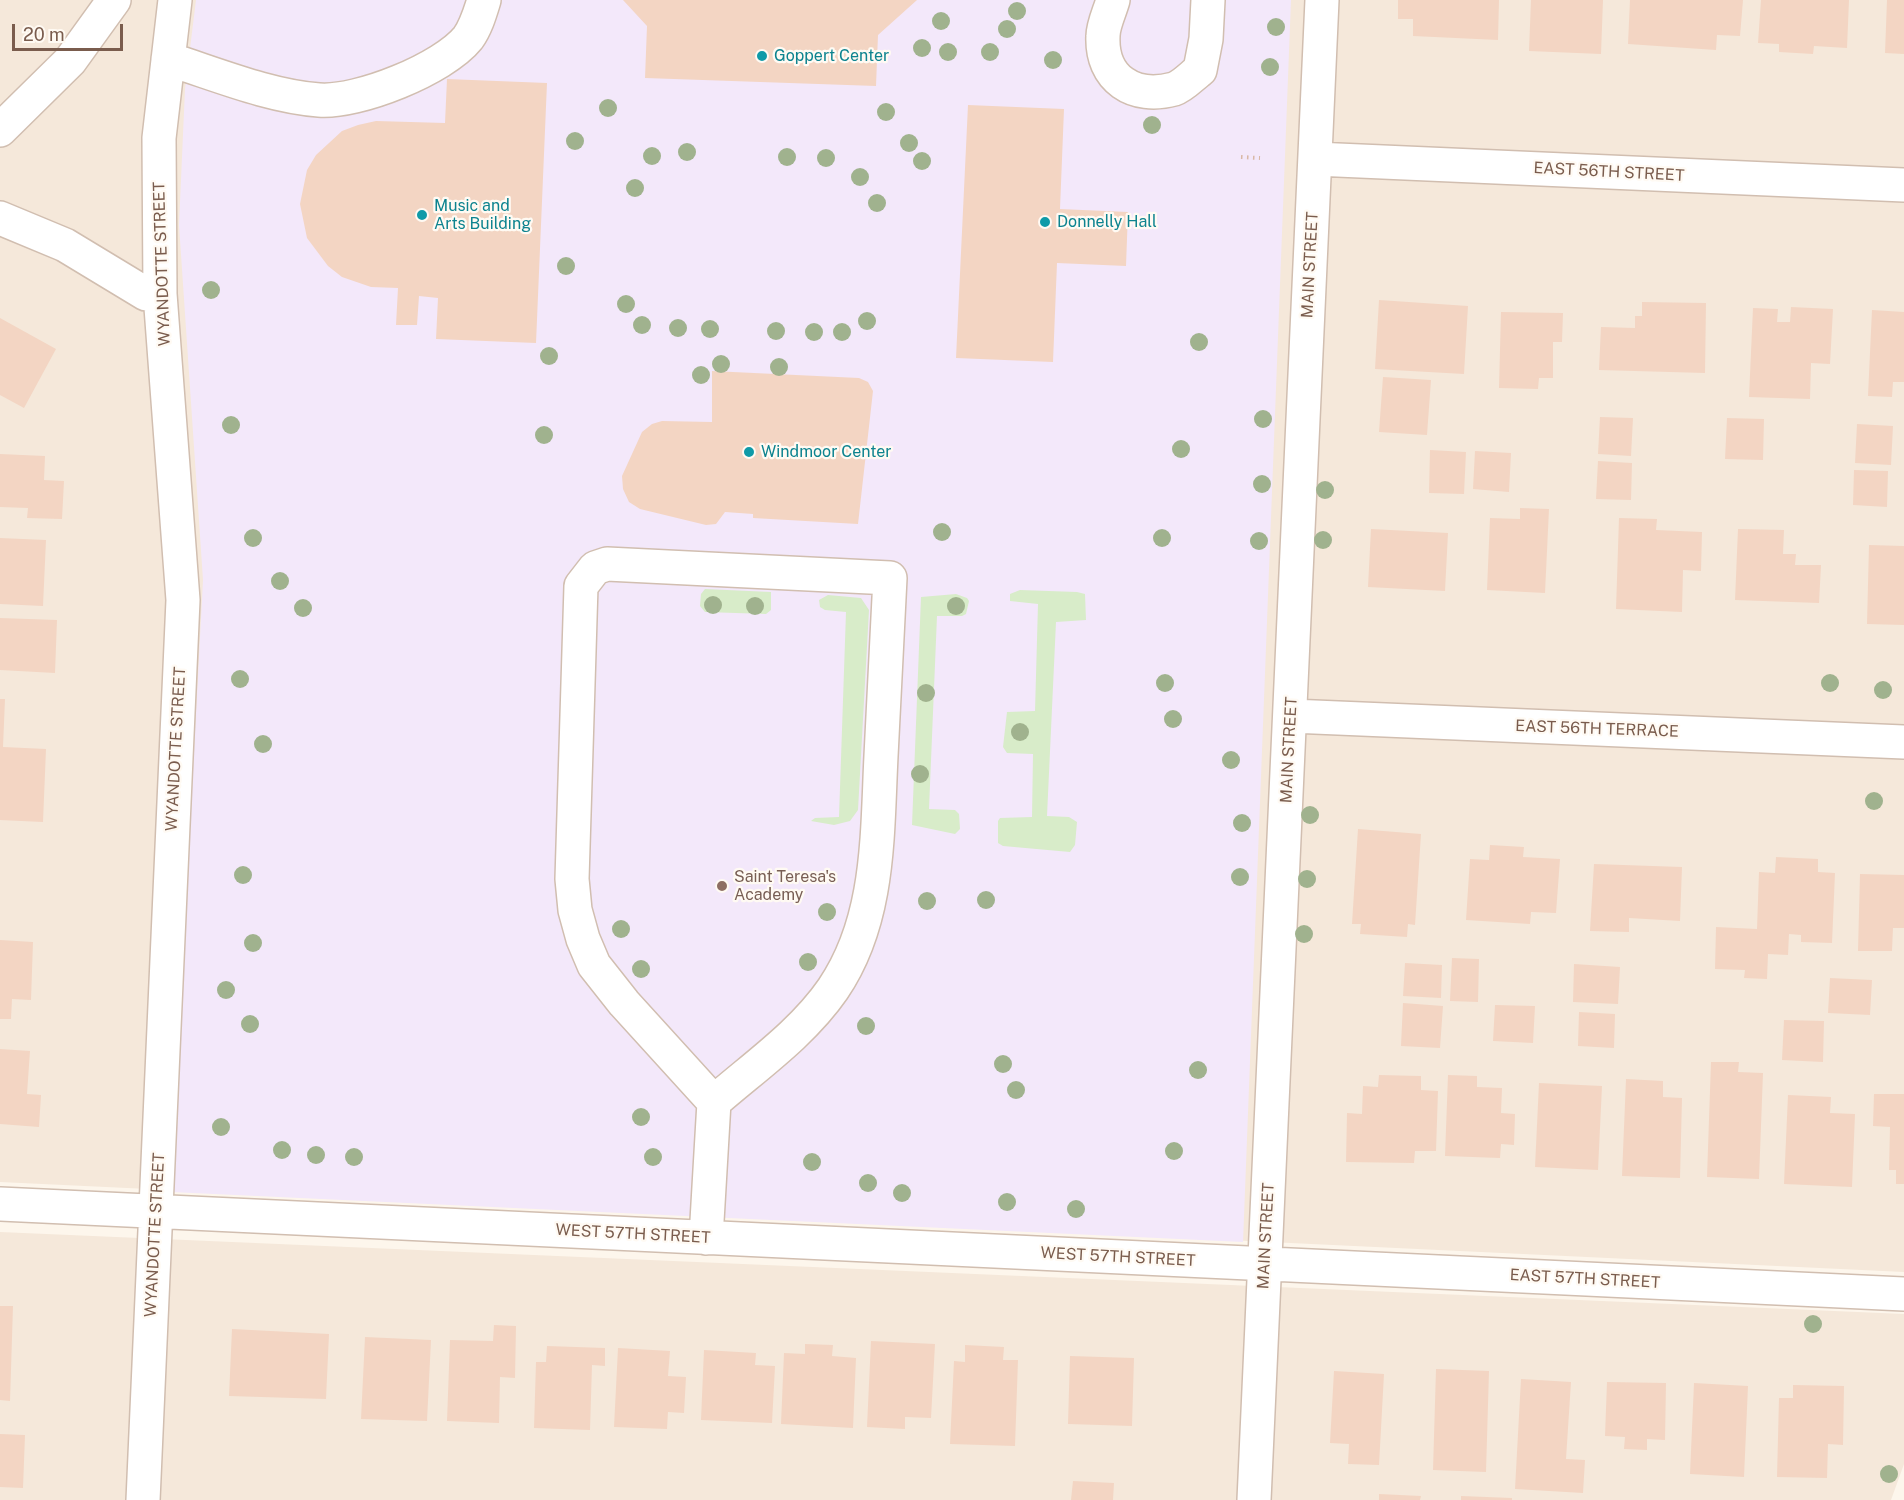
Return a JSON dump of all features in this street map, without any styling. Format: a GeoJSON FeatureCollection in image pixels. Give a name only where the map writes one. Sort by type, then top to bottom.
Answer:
{"type":"FeatureCollection","features":[{"type":"Feature","properties":{"kind":"street"},"geometry":{"type":"LineString","coordinates":[[0,130],[70,61],[114,0]]}},
{"type":"Feature","properties":{"kind":"street","name":"WYANDOTTE STREET"},"geometry":{"type":"LineString","coordinates":[[143,1500],[183,600],[160,294],[159,138],[175,0]]}},
{"type":"Feature","properties":{"kind":"street"},"geometry":{"type":"LineString","coordinates":[[168,59],[266,89],[319,100],[342,98],[395,83],[442,60],[468,38],[484,0]]}},
{"type":"Feature","properties":{"kind":"street"},"geometry":{"type":"LineString","coordinates":[[1113,0],[1103,35],[1107,66],[1118,82],[1150,92],[1176,89],[1200,70],[1206,39],[1208,0]]}},
{"type":"Feature","properties":{"kind":"street","name":"MAIN STREET"},"geometry":{"type":"LineString","coordinates":[[1254,1500],[1322,0]]}},
{"type":"Feature","properties":{"kind":"street","name":"EAST 56TH STREET"},"geometry":{"type":"LineString","coordinates":[[1315,159],[1904,185]]}},
{"type":"Feature","properties":{"kind":"street"},"geometry":{"type":"LineString","coordinates":[[0,218],[64,245],[146,294],[160,294]]}},
{"type":"Feature","properties":{"kind":"street"},"geometry":{"type":"LineString","coordinates":[[706,1238],[714,1102],[624,1003],[594,965],[583,939],[575,910],[572,879],[581,586],[595,568],[607,564],[890,578],[876,847],[867,918],[850,961],[832,991],[795,1032],[714,1102]]}},
{"type":"Feature","properties":{"kind":"street","name":"EAST 56TH TERRACE"},"geometry":{"type":"LineString","coordinates":[[1291,716],[1904,742]]}},
{"type":"Feature","properties":{"kind":"street","name":"WEST 57TH STREET"},"geometry":{"type":"LineString","coordinates":[[0,1204],[1265,1264]]}},
{"type":"Feature","properties":{"kind":"street","name":"EAST 57TH STREET"},"geometry":{"type":"LineString","coordinates":[[1265,1264],[1904,1294]]}},
{"type":"Feature","properties":{"kind":"path"},"geometry":{"type":"LineString","coordinates":[[1241,157],[1260,158]]}},
{"type":"Feature","properties":{"kind":"shaded area"},"geometry":{"type":"Polygon","coordinates":[[[0,0],[1904,0],[1904,1272],[0,1182],[0,0]]]}},
{"type":"Feature","properties":{"kind":"shaded area","name":"Saint Teresa's Academy"},"geometry":{"type":"Polygon","coordinates":[[[196,0],[1291,0],[1243,1242],[171,1192],[203,580],[179,225],[185,89],[196,0]]]}},
{"type":"Feature","properties":{"kind":"shaded area"},"geometry":{"type":"Polygon","coordinates":[[[0,1232],[1904,1314],[1904,1464],[1891,1500],[0,1500],[0,1232]]]}},
{"type":"Feature","properties":{"kind":"green space"},"geometry":{"type":"Polygon","coordinates":[[[705,589],[771,592],[771,610],[766,614],[705,612],[700,606],[701,594],[705,589]]]}},
{"type":"Feature","properties":{"kind":"green space"},"geometry":{"type":"Polygon","coordinates":[[[1020,590],[1085,594],[1086,620],[1056,622],[1047,816],[1069,817],[1077,822],[1075,845],[1070,852],[1003,846],[998,843],[1000,818],[1032,817],[1033,754],[1007,753],[1003,747],[1007,712],[1035,711],[1038,604],[1010,601],[1010,594],[1020,590]]]}},
{"type":"Feature","properties":{"kind":"green space"},"geometry":{"type":"Polygon","coordinates":[[[956,594],[969,601],[966,614],[937,616],[929,809],[955,810],[959,814],[960,829],[955,834],[912,825],[921,597],[956,594]]]}},
{"type":"Feature","properties":{"kind":"green space"},"geometry":{"type":"Polygon","coordinates":[[[828,595],[861,598],[869,610],[858,810],[850,821],[834,825],[811,821],[815,818],[839,817],[846,612],[825,610],[820,607],[819,600],[828,595]]]}},
{"type":"Feature","properties":{"kind":"building","name":"Goppert Center"},"geometry":{"type":"Polygon","coordinates":[[[623,0],[917,0],[878,35],[876,86],[645,78],[647,26],[623,0]]]}},
{"type":"Feature","properties":{"kind":"building"},"geometry":{"type":"Polygon","coordinates":[[[1398,0],[1499,0],[1498,40],[1413,36],[1413,19],[1398,19],[1398,0]]]}},
{"type":"Feature","properties":{"kind":"building"},"geometry":{"type":"Polygon","coordinates":[[[1531,0],[1603,0],[1601,54],[1529,51],[1531,0]]]}},
{"type":"Feature","properties":{"kind":"building"},"geometry":{"type":"Polygon","coordinates":[[[1630,0],[1743,0],[1740,36],[1717,35],[1716,50],[1628,44],[1630,0]]]}},
{"type":"Feature","properties":{"kind":"building"},"geometry":{"type":"Polygon","coordinates":[[[1761,0],[1849,0],[1847,48],[1814,46],[1813,54],[1779,52],[1779,44],[1758,43],[1761,0]]]}},
{"type":"Feature","properties":{"kind":"building"},"geometry":{"type":"Polygon","coordinates":[[[1887,0],[1904,0],[1904,54],[1885,53],[1887,0]]]}},
{"type":"Feature","properties":{"kind":"building","name":"Music and Arts Building"},"geometry":{"type":"Polygon","coordinates":[[[447,79],[547,83],[536,343],[436,339],[438,298],[419,296],[417,325],[396,325],[398,288],[371,287],[342,277],[328,266],[307,238],[300,204],[307,170],[316,155],[342,131],[358,125],[376,121],[445,123],[447,79]]]}},
{"type":"Feature","properties":{"kind":"building","name":"Donnelly Hall"},"geometry":{"type":"Polygon","coordinates":[[[968,105],[1064,109],[1060,209],[1128,212],[1126,266],[1057,263],[1053,362],[956,358],[968,105]]]}},
{"type":"Feature","properties":{"kind":"building"},"geometry":{"type":"Polygon","coordinates":[[[1379,300],[1468,306],[1464,374],[1375,369],[1379,300]]]}},
{"type":"Feature","properties":{"kind":"building"},"geometry":{"type":"Polygon","coordinates":[[[1642,302],[1706,303],[1705,373],[1599,370],[1601,327],[1635,328],[1635,316],[1642,316],[1642,302]]]}},
{"type":"Feature","properties":{"kind":"building"},"geometry":{"type":"Polygon","coordinates":[[[1791,307],[1833,309],[1830,364],[1811,363],[1810,399],[1749,397],[1753,308],[1778,309],[1777,322],[1790,322],[1791,307]]]}},
{"type":"Feature","properties":{"kind":"building"},"geometry":{"type":"Polygon","coordinates":[[[1872,310],[1904,312],[1904,382],[1893,382],[1892,397],[1868,396],[1872,310]]]}},
{"type":"Feature","properties":{"kind":"building"},"geometry":{"type":"Polygon","coordinates":[[[1501,312],[1563,313],[1562,342],[1553,342],[1553,378],[1539,378],[1538,389],[1499,388],[1501,312]]]}},
{"type":"Feature","properties":{"kind":"building"},"geometry":{"type":"Polygon","coordinates":[[[0,318],[56,349],[24,408],[0,395],[0,318]]]}},
{"type":"Feature","properties":{"kind":"building","name":"Windmoor Center"},"geometry":{"type":"Polygon","coordinates":[[[712,371],[859,378],[868,382],[873,391],[858,524],[753,518],[753,514],[725,512],[716,524],[706,525],[640,509],[629,502],[623,489],[622,476],[642,432],[652,424],[662,421],[712,422],[712,371]]]}},
{"type":"Feature","properties":{"kind":"building"},"geometry":{"type":"Polygon","coordinates":[[[1383,377],[1431,380],[1427,435],[1379,432],[1383,377]]]}},
{"type":"Feature","properties":{"kind":"building"},"geometry":{"type":"Polygon","coordinates":[[[1600,417],[1633,418],[1631,456],[1598,454],[1600,417]]]}},
{"type":"Feature","properties":{"kind":"building"},"geometry":{"type":"Polygon","coordinates":[[[1727,418],[1764,419],[1763,460],[1725,459],[1727,418]]]}},
{"type":"Feature","properties":{"kind":"building"},"geometry":{"type":"Polygon","coordinates":[[[1857,424],[1893,426],[1891,465],[1855,463],[1857,424]]]}},
{"type":"Feature","properties":{"kind":"building"},"geometry":{"type":"Polygon","coordinates":[[[1430,450],[1466,452],[1464,494],[1429,493],[1430,450]]]}},
{"type":"Feature","properties":{"kind":"building"},"geometry":{"type":"Polygon","coordinates":[[[1475,451],[1511,453],[1509,492],[1473,489],[1475,451]]]}},
{"type":"Feature","properties":{"kind":"building"},"geometry":{"type":"Polygon","coordinates":[[[0,454],[45,456],[44,480],[64,481],[62,519],[27,518],[28,508],[0,507],[0,454]]]}},
{"type":"Feature","properties":{"kind":"building"},"geometry":{"type":"Polygon","coordinates":[[[1598,461],[1632,463],[1631,500],[1596,499],[1598,461]]]}},
{"type":"Feature","properties":{"kind":"building"},"geometry":{"type":"Polygon","coordinates":[[[1854,470],[1888,471],[1887,507],[1853,505],[1854,470]]]}},
{"type":"Feature","properties":{"kind":"building"},"geometry":{"type":"Polygon","coordinates":[[[1520,508],[1549,509],[1545,593],[1487,590],[1490,518],[1520,519],[1520,508]]]}},
{"type":"Feature","properties":{"kind":"building"},"geometry":{"type":"Polygon","coordinates":[[[1619,518],[1657,519],[1656,530],[1702,532],[1701,571],[1683,570],[1682,612],[1616,609],[1619,518]]]}},
{"type":"Feature","properties":{"kind":"building"},"geometry":{"type":"Polygon","coordinates":[[[1371,529],[1448,533],[1445,591],[1368,587],[1371,529]]]}},
{"type":"Feature","properties":{"kind":"building"},"geometry":{"type":"Polygon","coordinates":[[[1738,529],[1784,530],[1783,554],[1796,554],[1795,565],[1821,565],[1819,603],[1735,600],[1738,529]]]}},
{"type":"Feature","properties":{"kind":"building"},"geometry":{"type":"Polygon","coordinates":[[[0,538],[46,540],[43,606],[0,604],[0,538]]]}},
{"type":"Feature","properties":{"kind":"building"},"geometry":{"type":"Polygon","coordinates":[[[1869,545],[1904,546],[1904,625],[1867,624],[1869,545]]]}},
{"type":"Feature","properties":{"kind":"building"},"geometry":{"type":"Polygon","coordinates":[[[0,618],[57,620],[55,673],[0,670],[0,618]]]}},
{"type":"Feature","properties":{"kind":"building"},"geometry":{"type":"Polygon","coordinates":[[[0,699],[5,699],[3,747],[46,749],[43,822],[0,820],[0,699]]]}},
{"type":"Feature","properties":{"kind":"building"},"geometry":{"type":"Polygon","coordinates":[[[1358,829],[1421,834],[1415,925],[1408,924],[1407,937],[1360,934],[1361,924],[1352,924],[1358,829]]]}},
{"type":"Feature","properties":{"kind":"building"},"geometry":{"type":"Polygon","coordinates":[[[1490,845],[1524,847],[1523,857],[1560,859],[1556,913],[1531,912],[1530,924],[1466,920],[1470,859],[1489,860],[1490,845]]]}},
{"type":"Feature","properties":{"kind":"building"},"geometry":{"type":"Polygon","coordinates":[[[1776,857],[1818,859],[1818,872],[1835,873],[1832,943],[1801,942],[1801,935],[1789,934],[1788,955],[1768,954],[1767,979],[1744,978],[1745,970],[1715,969],[1716,927],[1757,929],[1759,872],[1775,873],[1776,857]]]}},
{"type":"Feature","properties":{"kind":"building"},"geometry":{"type":"Polygon","coordinates":[[[1594,864],[1682,867],[1680,921],[1629,918],[1629,932],[1590,931],[1594,864]]]}},
{"type":"Feature","properties":{"kind":"building"},"geometry":{"type":"Polygon","coordinates":[[[1860,874],[1904,875],[1904,928],[1893,928],[1892,951],[1858,951],[1860,874]]]}},
{"type":"Feature","properties":{"kind":"building"},"geometry":{"type":"Polygon","coordinates":[[[0,940],[33,942],[31,1000],[12,999],[11,1019],[0,1019],[0,940]]]}},
{"type":"Feature","properties":{"kind":"building"},"geometry":{"type":"Polygon","coordinates":[[[1452,958],[1479,959],[1478,1002],[1450,1001],[1452,958]]]}},
{"type":"Feature","properties":{"kind":"building"},"geometry":{"type":"Polygon","coordinates":[[[1405,963],[1442,965],[1441,998],[1403,996],[1405,963]]]}},
{"type":"Feature","properties":{"kind":"building"},"geometry":{"type":"Polygon","coordinates":[[[1574,964],[1620,967],[1618,1004],[1573,1002],[1574,964]]]}},
{"type":"Feature","properties":{"kind":"building"},"geometry":{"type":"Polygon","coordinates":[[[1830,978],[1872,980],[1870,1015],[1828,1013],[1830,978]]]}},
{"type":"Feature","properties":{"kind":"building"},"geometry":{"type":"Polygon","coordinates":[[[1403,1003],[1443,1006],[1440,1048],[1401,1046],[1403,1003]]]}},
{"type":"Feature","properties":{"kind":"building"},"geometry":{"type":"Polygon","coordinates":[[[1495,1005],[1535,1006],[1533,1043],[1493,1041],[1495,1005]]]}},
{"type":"Feature","properties":{"kind":"building"},"geometry":{"type":"Polygon","coordinates":[[[1579,1012],[1615,1014],[1614,1048],[1578,1046],[1579,1012]]]}},
{"type":"Feature","properties":{"kind":"building"},"geometry":{"type":"Polygon","coordinates":[[[1784,1020],[1824,1021],[1823,1062],[1782,1060],[1784,1020]]]}},
{"type":"Feature","properties":{"kind":"building"},"geometry":{"type":"Polygon","coordinates":[[[0,1049],[30,1051],[27,1094],[41,1095],[39,1127],[0,1124],[0,1049]]]}},
{"type":"Feature","properties":{"kind":"building"},"geometry":{"type":"Polygon","coordinates":[[[1711,1062],[1739,1062],[1738,1072],[1763,1073],[1759,1179],[1707,1177],[1711,1062]]]}},
{"type":"Feature","properties":{"kind":"building"},"geometry":{"type":"Polygon","coordinates":[[[1379,1075],[1421,1076],[1421,1090],[1438,1091],[1436,1151],[1415,1151],[1414,1163],[1346,1162],[1347,1113],[1362,1114],[1363,1086],[1378,1087],[1379,1075]]]}},
{"type":"Feature","properties":{"kind":"building"},"geometry":{"type":"Polygon","coordinates":[[[1448,1075],[1477,1076],[1477,1087],[1502,1088],[1501,1113],[1515,1114],[1514,1145],[1501,1144],[1500,1158],[1445,1156],[1448,1075]]]}},
{"type":"Feature","properties":{"kind":"building"},"geometry":{"type":"Polygon","coordinates":[[[1626,1079],[1663,1081],[1663,1097],[1682,1098],[1680,1178],[1622,1176],[1626,1079]]]}},
{"type":"Feature","properties":{"kind":"building"},"geometry":{"type":"Polygon","coordinates":[[[1539,1083],[1602,1086],[1598,1170],[1535,1167],[1539,1083]]]}},
{"type":"Feature","properties":{"kind":"building"},"geometry":{"type":"Polygon","coordinates":[[[1874,1094],[1904,1094],[1904,1184],[1896,1184],[1896,1170],[1889,1170],[1890,1127],[1873,1126],[1874,1094]]]}},
{"type":"Feature","properties":{"kind":"building"},"geometry":{"type":"Polygon","coordinates":[[[1788,1095],[1831,1097],[1830,1113],[1855,1114],[1852,1187],[1784,1184],[1788,1095]]]}},
{"type":"Feature","properties":{"kind":"building"},"geometry":{"type":"Polygon","coordinates":[[[0,1306],[13,1306],[10,1401],[0,1400],[0,1306]]]}},
{"type":"Feature","properties":{"kind":"building"},"geometry":{"type":"Polygon","coordinates":[[[494,1325],[516,1326],[515,1378],[500,1377],[499,1423],[447,1421],[450,1340],[493,1341],[494,1325]]]}},
{"type":"Feature","properties":{"kind":"building"},"geometry":{"type":"Polygon","coordinates":[[[232,1329],[329,1334],[326,1399],[229,1396],[232,1329]]]}},
{"type":"Feature","properties":{"kind":"building"},"geometry":{"type":"Polygon","coordinates":[[[365,1337],[431,1340],[427,1421],[361,1419],[365,1337]]]}},
{"type":"Feature","properties":{"kind":"building"},"geometry":{"type":"Polygon","coordinates":[[[871,1341],[935,1344],[931,1418],[905,1417],[905,1429],[867,1427],[871,1341]]]}},
{"type":"Feature","properties":{"kind":"building"},"geometry":{"type":"Polygon","coordinates":[[[805,1344],[833,1345],[832,1356],[856,1358],[853,1428],[781,1424],[784,1353],[805,1354],[805,1344]]]}},
{"type":"Feature","properties":{"kind":"building"},"geometry":{"type":"Polygon","coordinates":[[[965,1345],[1004,1347],[1003,1360],[1018,1360],[1015,1446],[950,1444],[954,1361],[965,1362],[965,1345]]]}},
{"type":"Feature","properties":{"kind":"building"},"geometry":{"type":"Polygon","coordinates":[[[547,1346],[605,1348],[605,1366],[592,1365],[590,1430],[534,1428],[536,1362],[546,1362],[547,1346]]]}},
{"type":"Feature","properties":{"kind":"building"},"geometry":{"type":"Polygon","coordinates":[[[618,1348],[670,1351],[668,1376],[686,1377],[684,1413],[668,1412],[667,1429],[614,1427],[618,1348]]]}},
{"type":"Feature","properties":{"kind":"building"},"geometry":{"type":"Polygon","coordinates":[[[704,1350],[756,1353],[755,1365],[775,1366],[772,1423],[701,1420],[704,1350]]]}},
{"type":"Feature","properties":{"kind":"building"},"geometry":{"type":"Polygon","coordinates":[[[1070,1356],[1134,1358],[1132,1426],[1068,1424],[1070,1356]]]}},
{"type":"Feature","properties":{"kind":"building"},"geometry":{"type":"Polygon","coordinates":[[[1436,1369],[1489,1371],[1486,1472],[1433,1470],[1436,1369]]]}},
{"type":"Feature","properties":{"kind":"building"},"geometry":{"type":"Polygon","coordinates":[[[1334,1371],[1384,1374],[1379,1465],[1348,1464],[1349,1444],[1330,1443],[1334,1371]]]}},
{"type":"Feature","properties":{"kind":"building"},"geometry":{"type":"Polygon","coordinates":[[[1521,1379],[1571,1382],[1566,1459],[1585,1460],[1583,1493],[1515,1489],[1521,1379]]]}},
{"type":"Feature","properties":{"kind":"building"},"geometry":{"type":"Polygon","coordinates":[[[1607,1382],[1666,1383],[1665,1440],[1647,1439],[1647,1450],[1624,1449],[1625,1437],[1605,1436],[1607,1382]]]}},
{"type":"Feature","properties":{"kind":"building"},"geometry":{"type":"Polygon","coordinates":[[[1694,1383],[1748,1386],[1744,1477],[1690,1474],[1694,1383]]]}},
{"type":"Feature","properties":{"kind":"building"},"geometry":{"type":"Polygon","coordinates":[[[1793,1385],[1844,1386],[1843,1445],[1828,1444],[1827,1478],[1777,1477],[1779,1398],[1793,1398],[1793,1385]]]}},
{"type":"Feature","properties":{"kind":"building"},"geometry":{"type":"Polygon","coordinates":[[[0,1434],[25,1435],[23,1488],[0,1487],[0,1434]]]}},
{"type":"Feature","properties":{"kind":"building"},"geometry":{"type":"Polygon","coordinates":[[[1073,1481],[1114,1483],[1113,1500],[1071,1500],[1073,1481]]]}},
{"type":"Feature","properties":{"kind":"building"},"geometry":{"type":"Polygon","coordinates":[[[1379,1494],[1421,1496],[1420,1500],[1379,1500],[1379,1494]]]}},
{"type":"Feature","properties":{"kind":"building"},"geometry":{"type":"Polygon","coordinates":[[[1461,1496],[1512,1498],[1512,1500],[1461,1500],[1461,1496]]]}},
{"type":"Feature","properties":{"kind":"place","name":"Goppert Center"},"geometry":{"type":"Point","coordinates":[762,56]}},
{"type":"Feature","properties":{"kind":"place","name":"Music and Arts Building"},"geometry":{"type":"Point","coordinates":[422,215]}},
{"type":"Feature","properties":{"kind":"place","name":"Donnelly Hall"},"geometry":{"type":"Point","coordinates":[1045,222]}},
{"type":"Feature","properties":{"kind":"place","name":"Windmoor Center"},"geometry":{"type":"Point","coordinates":[749,452]}},
{"type":"Feature","properties":{"kind":"place","name":"Saint Teresa's Academy"},"geometry":{"type":"Point","coordinates":[722,886]}}]}
